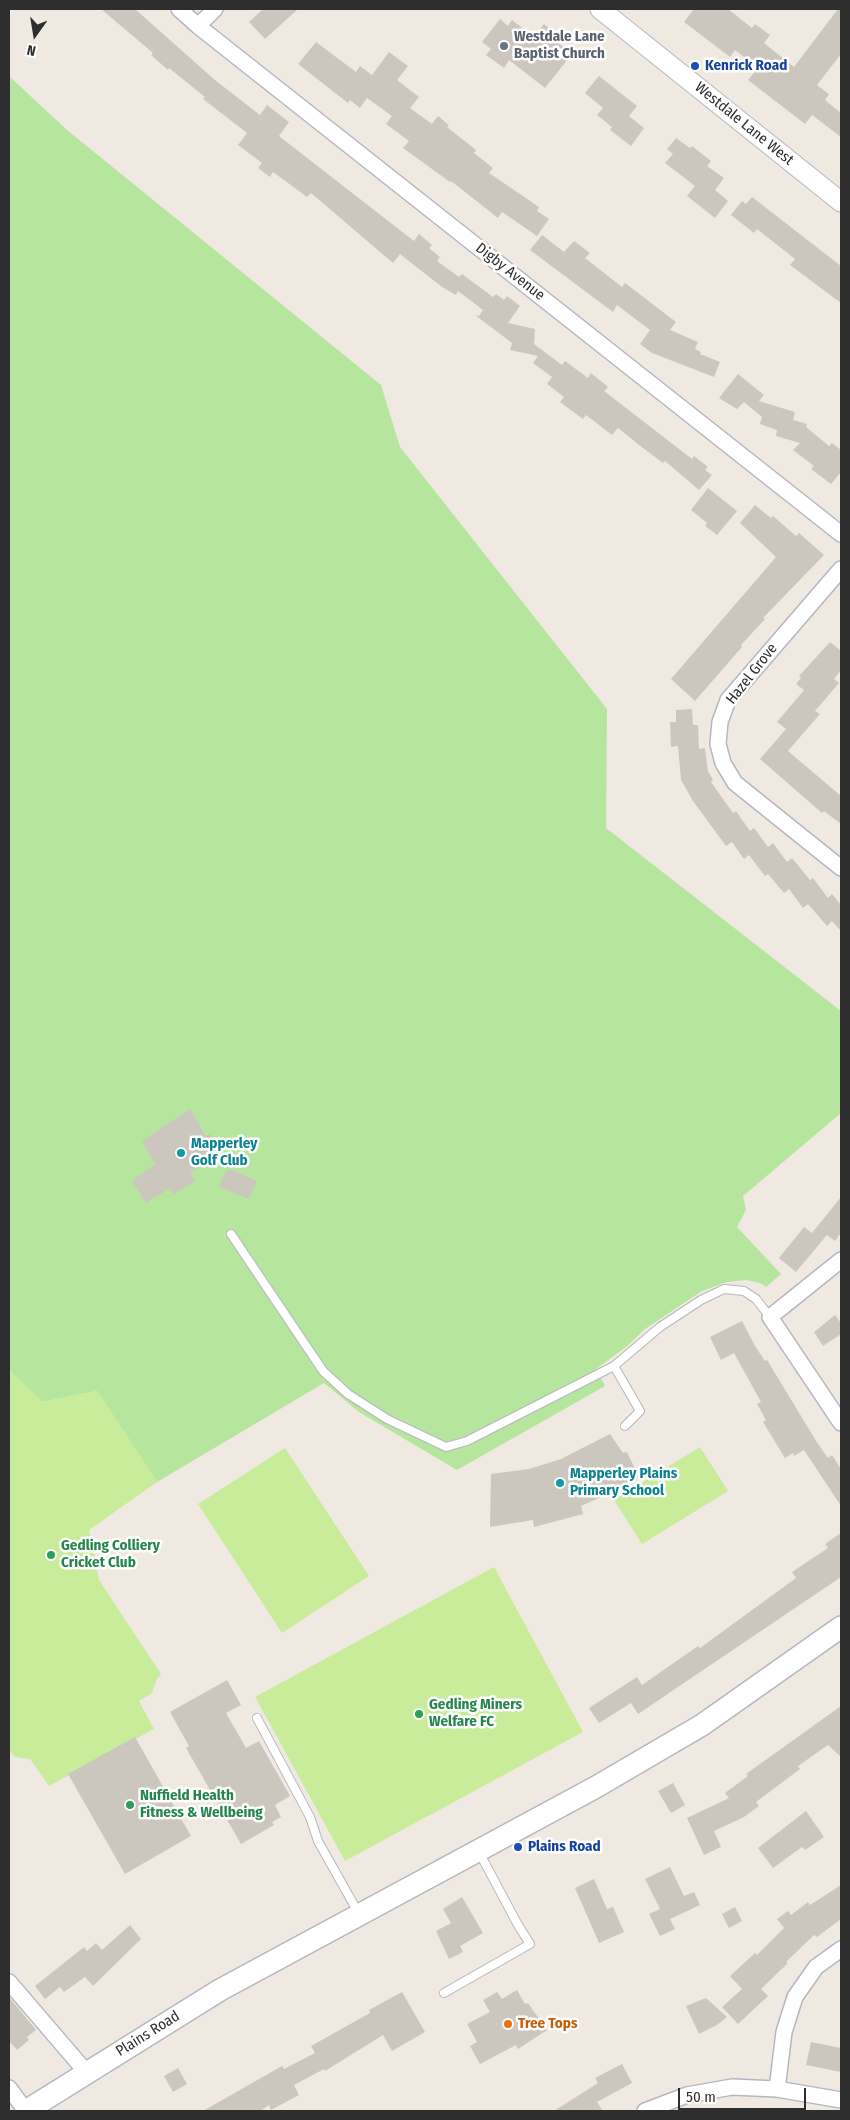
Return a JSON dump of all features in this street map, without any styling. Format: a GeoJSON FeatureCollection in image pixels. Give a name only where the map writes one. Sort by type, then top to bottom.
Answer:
{"type":"FeatureCollection","features":[{"type":"Feature","properties":{"kind":"main road","name":"Plains Road"},"geometry":{"type":"LineString","coordinates":[[26,2111],[200,2002],[596,1787],[702,1725],[841,1627]]}},
{"type":"Feature","properties":{"kind":"street","name":"Digby Avenue"},"geometry":{"type":"LineString","coordinates":[[179,9],[198,26],[841,534]]}},
{"type":"Feature","properties":{"kind":"street"},"geometry":{"type":"LineString","coordinates":[[198,26],[215,9]]}},
{"type":"Feature","properties":{"kind":"street","name":"Westdale Lane West"},"geometry":{"type":"LineString","coordinates":[[600,9],[841,202]]}},
{"type":"Feature","properties":{"kind":"street","name":"Hazel Grove"},"geometry":{"type":"LineString","coordinates":[[841,569],[728,700],[720,722],[718,744],[723,764],[735,783],[841,868]]}},
{"type":"Feature","properties":{"kind":"street"},"geometry":{"type":"LineString","coordinates":[[841,1260],[770,1317],[841,1424]]}},
{"type":"Feature","properties":{"kind":"street"},"geometry":{"type":"LineString","coordinates":[[777,2088],[784,2032],[795,1997],[816,1967],[841,1949]]}},
{"type":"Feature","properties":{"kind":"street"},"geometry":{"type":"LineString","coordinates":[[9,1982],[87,2073]]}},
{"type":"Feature","properties":{"kind":"street"},"geometry":{"type":"LineString","coordinates":[[646,2111],[666,2102],[709,2090],[732,2087],[777,2088],[836,2103]]}},
{"type":"Feature","properties":{"kind":"street"},"geometry":{"type":"LineString","coordinates":[[9,2088],[26,2111]]}},
{"type":"Feature","properties":{"kind":"lane"},"geometry":{"type":"LineString","coordinates":[[230,1234],[323,1371],[348,1394],[388,1418],[446,1447],[467,1441],[614,1366],[660,1327],[701,1300],[724,1289],[744,1291],[756,1299],[770,1317]]}},
{"type":"Feature","properties":{"kind":"lane"},"geometry":{"type":"LineString","coordinates":[[614,1366],[640,1411],[625,1426]]}},
{"type":"Feature","properties":{"kind":"lane"},"geometry":{"type":"LineString","coordinates":[[257,1718],[310,1817],[318,1841],[359,1914]]}},
{"type":"Feature","properties":{"kind":"lane"},"geometry":{"type":"LineString","coordinates":[[444,1992],[530,1944],[478,1850]]}},
{"type":"Feature","properties":{"kind":"green space"},"geometry":{"type":"Polygon","coordinates":[[[9,76],[67,130],[381,385],[400,447],[607,709],[606,828],[841,1011],[841,1113],[743,1196],[746,1210],[737,1227],[781,1274],[766,1287],[760,1283],[746,1280],[727,1282],[702,1291],[645,1329],[626,1347],[596,1369],[605,1386],[457,1470],[359,1412],[324,1383],[157,1482],[97,1391],[42,1402],[9,1370],[9,76]]]}},
{"type":"Feature","properties":{"kind":"green space","name":"Gedling Colliery Cricket Club"},"geometry":{"type":"Polygon","coordinates":[[[9,1370],[43,1402],[97,1391],[157,1482],[89,1530],[99,1580],[161,1674],[152,1693],[139,1701],[154,1729],[49,1786],[30,1759],[15,1757],[9,1750],[9,1370]]]}},
{"type":"Feature","properties":{"kind":"green space"},"geometry":{"type":"Polygon","coordinates":[[[700,1447],[728,1491],[642,1544],[614,1500],[700,1447]]]}},
{"type":"Feature","properties":{"kind":"green space"},"geometry":{"type":"Polygon","coordinates":[[[285,1448],[369,1576],[282,1633],[198,1504],[285,1448]]]}},
{"type":"Feature","properties":{"kind":"green space","name":"Gedling Miners Welfare FC"},"geometry":{"type":"Polygon","coordinates":[[[494,1567],[583,1732],[345,1861],[255,1697],[494,1567]]]}},
{"type":"Feature","properties":{"kind":"building"},"geometry":{"type":"Polygon","coordinates":[[[101,9],[135,9],[215,80],[260,115],[267,105],[289,122],[279,136],[414,241],[419,234],[432,245],[429,248],[440,257],[437,261],[459,277],[462,274],[493,297],[496,294],[504,300],[507,296],[520,306],[508,323],[535,329],[534,344],[562,365],[565,361],[588,378],[591,373],[608,387],[604,391],[692,459],[694,456],[708,467],[705,470],[712,475],[699,490],[665,461],[663,463],[618,428],[612,435],[586,415],[583,419],[560,402],[564,397],[547,384],[552,377],[533,363],[538,356],[510,350],[512,343],[475,315],[479,316],[483,310],[458,291],[456,295],[442,287],[400,254],[393,263],[311,193],[307,197],[273,172],[270,177],[258,168],[262,163],[238,145],[247,133],[203,99],[205,97],[169,68],[168,70],[151,55],[153,53],[101,9]]]}},
{"type":"Feature","properties":{"kind":"building"},"geometry":{"type":"Polygon","coordinates":[[[263,9],[298,9],[265,39],[249,22],[263,9]]]}},
{"type":"Feature","properties":{"kind":"building"},"geometry":{"type":"Polygon","coordinates":[[[694,9],[728,9],[752,28],[755,24],[770,35],[764,43],[794,67],[838,9],[841,9],[841,54],[817,85],[829,94],[825,100],[841,113],[841,137],[812,115],[805,124],[748,80],[758,68],[735,50],[730,57],[684,22],[694,9]]]}},
{"type":"Feature","properties":{"kind":"building"},"geometry":{"type":"Polygon","coordinates":[[[500,19],[508,26],[512,20],[534,37],[544,24],[560,37],[556,41],[572,54],[545,88],[509,60],[504,68],[486,55],[491,49],[482,42],[500,19]]]}},
{"type":"Feature","properties":{"kind":"building"},"geometry":{"type":"Polygon","coordinates":[[[316,42],[356,72],[360,66],[372,75],[389,52],[408,66],[397,80],[419,97],[410,108],[432,124],[438,116],[449,125],[447,127],[476,150],[474,153],[493,168],[489,173],[539,207],[537,211],[549,219],[537,236],[502,212],[498,218],[451,181],[403,148],[409,141],[386,124],[392,116],[367,98],[360,108],[350,100],[348,103],[298,64],[316,42]]]}},
{"type":"Feature","properties":{"kind":"building"},"geometry":{"type":"Polygon","coordinates":[[[599,76],[637,106],[629,116],[644,128],[631,146],[610,130],[612,127],[597,115],[603,108],[585,93],[599,76]]]}},
{"type":"Feature","properties":{"kind":"building"},"geometry":{"type":"Polygon","coordinates":[[[676,138],[690,148],[692,146],[711,161],[707,166],[724,178],[715,190],[728,201],[715,218],[687,196],[695,186],[665,163],[673,154],[667,149],[676,138]]]}},
{"type":"Feature","properties":{"kind":"building"},"geometry":{"type":"Polygon","coordinates":[[[752,197],[841,266],[841,303],[790,265],[795,259],[757,229],[754,233],[731,215],[742,201],[746,204],[752,197]]]}},
{"type":"Feature","properties":{"kind":"building"},"geometry":{"type":"Polygon","coordinates":[[[542,235],[564,252],[574,241],[590,253],[585,258],[622,287],[625,283],[676,322],[670,330],[698,342],[695,349],[701,352],[700,354],[720,362],[714,377],[652,353],[640,344],[650,330],[617,305],[613,312],[530,250],[542,235]]]}},
{"type":"Feature","properties":{"kind":"building"},"geometry":{"type":"Polygon","coordinates":[[[738,374],[764,395],[759,401],[795,412],[793,420],[807,424],[806,427],[829,446],[832,443],[841,450],[841,472],[831,484],[811,469],[814,466],[793,450],[800,443],[776,436],[777,430],[760,424],[762,417],[744,402],[737,409],[719,398],[738,374]]]}},
{"type":"Feature","properties":{"kind":"building"},"geometry":{"type":"Polygon","coordinates":[[[708,488],[737,511],[717,535],[705,526],[707,523],[691,510],[708,488]]]}},
{"type":"Feature","properties":{"kind":"building"},"geometry":{"type":"Polygon","coordinates":[[[755,505],[771,518],[773,516],[796,536],[799,533],[824,555],[763,618],[765,619],[695,701],[671,679],[776,557],[740,523],[755,505]]]}},
{"type":"Feature","properties":{"kind":"building"},"geometry":{"type":"Polygon","coordinates":[[[830,642],[841,651],[841,670],[834,679],[839,683],[815,711],[820,714],[788,751],[841,796],[841,824],[824,811],[822,813],[760,759],[786,729],[777,722],[804,690],[796,684],[801,678],[799,676],[830,642]]]}},
{"type":"Feature","properties":{"kind":"building"},"geometry":{"type":"Polygon","coordinates":[[[692,709],[693,725],[698,725],[699,749],[705,748],[708,771],[713,780],[711,782],[733,813],[736,811],[750,831],[754,828],[768,847],[773,843],[787,862],[792,858],[810,880],[813,878],[828,898],[832,894],[841,905],[841,931],[832,921],[827,926],[808,904],[803,908],[789,889],[784,893],[768,874],[765,876],[749,855],[744,859],[732,842],[726,846],[693,801],[681,780],[678,746],[671,747],[670,722],[676,722],[676,710],[692,709]]]}},
{"type":"Feature","properties":{"kind":"building","name":"Mapperley Golf Club"},"geometry":{"type":"Polygon","coordinates":[[[190,1109],[206,1136],[210,1134],[217,1145],[210,1149],[214,1157],[190,1173],[195,1181],[174,1194],[170,1188],[146,1203],[132,1181],[155,1164],[142,1141],[190,1109]]]}},
{"type":"Feature","properties":{"kind":"building"},"geometry":{"type":"Polygon","coordinates":[[[226,1170],[232,1170],[257,1181],[249,1199],[219,1187],[226,1170]]]}},
{"type":"Feature","properties":{"kind":"building"},"geometry":{"type":"Polygon","coordinates":[[[841,1197],[841,1233],[835,1241],[827,1235],[796,1272],[779,1258],[804,1227],[812,1233],[841,1197]]]}},
{"type":"Feature","properties":{"kind":"building"},"geometry":{"type":"Polygon","coordinates":[[[835,1315],[841,1323],[841,1334],[823,1346],[814,1332],[835,1315]]]}},
{"type":"Feature","properties":{"kind":"building"},"geometry":{"type":"Polygon","coordinates":[[[742,1321],[755,1346],[765,1361],[767,1360],[818,1444],[828,1458],[832,1455],[841,1469],[841,1506],[804,1450],[794,1456],[793,1453],[785,1458],[763,1422],[766,1420],[757,1404],[761,1402],[734,1353],[721,1360],[710,1337],[742,1321]]]}},
{"type":"Feature","properties":{"kind":"building","name":"Mapperley Plains Primary School"},"geometry":{"type":"Polygon","coordinates":[[[610,1434],[623,1453],[627,1452],[639,1477],[619,1489],[581,1506],[583,1514],[534,1527],[533,1520],[490,1527],[491,1474],[529,1469],[561,1459],[610,1434]]]}},
{"type":"Feature","properties":{"kind":"building"},"geometry":{"type":"Polygon","coordinates":[[[841,1533],[841,1577],[638,1714],[631,1703],[599,1723],[589,1708],[637,1677],[642,1685],[698,1646],[700,1648],[796,1578],[792,1572],[828,1548],[825,1544],[841,1533]]]}},
{"type":"Feature","properties":{"kind":"building"},"geometry":{"type":"Polygon","coordinates":[[[227,1680],[241,1705],[226,1713],[246,1748],[259,1741],[290,1796],[275,1805],[281,1817],[272,1822],[274,1825],[241,1844],[186,1748],[189,1746],[170,1712],[227,1680]]]}},
{"type":"Feature","properties":{"kind":"building"},"geometry":{"type":"Polygon","coordinates":[[[841,1706],[841,1757],[828,1745],[798,1766],[800,1769],[756,1802],[759,1806],[744,1817],[714,1831],[721,1847],[704,1855],[687,1818],[729,1798],[725,1793],[748,1776],[746,1774],[841,1706]]]}},
{"type":"Feature","properties":{"kind":"building","name":"Nuffield Health Fitness & Wellbeing"},"geometry":{"type":"Polygon","coordinates":[[[135,1737],[191,1836],[125,1874],[68,1774],[135,1737]]]}},
{"type":"Feature","properties":{"kind":"building"},"geometry":{"type":"Polygon","coordinates":[[[673,1783],[685,1805],[671,1813],[658,1791],[673,1783]]]}},
{"type":"Feature","properties":{"kind":"building"},"geometry":{"type":"Polygon","coordinates":[[[806,1811],[824,1837],[805,1850],[802,1847],[773,1868],[758,1848],[806,1811]]]}},
{"type":"Feature","properties":{"kind":"building"},"geometry":{"type":"Polygon","coordinates":[[[670,1867],[684,1896],[694,1892],[700,1905],[670,1919],[675,1929],[660,1936],[649,1914],[660,1909],[645,1879],[670,1867]]]}},
{"type":"Feature","properties":{"kind":"building"},"geometry":{"type":"Polygon","coordinates":[[[594,1879],[607,1909],[613,1907],[624,1932],[599,1943],[575,1888],[594,1879]]]}},
{"type":"Feature","properties":{"kind":"building"},"geometry":{"type":"Polygon","coordinates":[[[841,1885],[841,1919],[817,1937],[814,1935],[786,1962],[788,1963],[761,1989],[768,1996],[738,2024],[722,2007],[742,1989],[730,1976],[755,1953],[757,1955],[784,1928],[777,1919],[788,1911],[791,1915],[808,1902],[810,1905],[841,1885]]]}},
{"type":"Feature","properties":{"kind":"building"},"geometry":{"type":"Polygon","coordinates":[[[462,1897],[483,1933],[460,1946],[463,1952],[449,1959],[436,1931],[451,1923],[443,1909],[462,1897]]]}},
{"type":"Feature","properties":{"kind":"building"},"geometry":{"type":"Polygon","coordinates":[[[735,1907],[742,1921],[729,1928],[722,1914],[735,1907]]]}},
{"type":"Feature","properties":{"kind":"building"},"geometry":{"type":"Polygon","coordinates":[[[130,1925],[141,1939],[93,1986],[85,1977],[64,1992],[60,1987],[45,1999],[35,1986],[84,1947],[87,1951],[96,1943],[102,1950],[130,1925]]]}},
{"type":"Feature","properties":{"kind":"building"},"geometry":{"type":"Polygon","coordinates":[[[517,1990],[525,2004],[528,2003],[547,2030],[518,2049],[516,2045],[480,2064],[470,2046],[477,2042],[467,2024],[490,2012],[483,2000],[497,1992],[502,1999],[517,1990]]]}},
{"type":"Feature","properties":{"kind":"building"},"geometry":{"type":"Polygon","coordinates":[[[402,1992],[425,2032],[392,2051],[383,2035],[325,2071],[324,2069],[294,2085],[299,2095],[271,2110],[269,2105],[260,2111],[203,2111],[282,2066],[284,2069],[315,2053],[311,2046],[370,2013],[369,2010],[402,1992]]]}},
{"type":"Feature","properties":{"kind":"building"},"geometry":{"type":"Polygon","coordinates":[[[9,1997],[36,2030],[27,2037],[29,2040],[17,2050],[9,2041],[9,1997]]]}},
{"type":"Feature","properties":{"kind":"building"},"geometry":{"type":"Polygon","coordinates":[[[706,1998],[727,2017],[717,2025],[699,2034],[686,2006],[706,1998]]]}},
{"type":"Feature","properties":{"kind":"building"},"geometry":{"type":"Polygon","coordinates":[[[811,2042],[841,2048],[841,2072],[806,2065],[811,2042]]]}},
{"type":"Feature","properties":{"kind":"building"},"geometry":{"type":"Polygon","coordinates":[[[622,2064],[632,2083],[597,2102],[603,2111],[554,2111],[598,2083],[595,2078],[622,2064]]]}},
{"type":"Feature","properties":{"kind":"building"},"geometry":{"type":"Polygon","coordinates":[[[178,2068],[187,2084],[173,2092],[164,2076],[178,2068]]]}},
{"type":"Feature","properties":{"kind":"place","name":"Westdale Lane Baptist Church"},"geometry":{"type":"Point","coordinates":[504,46]}},
{"type":"Feature","properties":{"kind":"place","name":"Kenrick Road"},"geometry":{"type":"Point","coordinates":[695,66]}},
{"type":"Feature","properties":{"kind":"place","name":"Mapperley Golf Club"},"geometry":{"type":"Point","coordinates":[181,1153]}},
{"type":"Feature","properties":{"kind":"place","name":"Mapperley Plains Primary School"},"geometry":{"type":"Point","coordinates":[560,1483]}},
{"type":"Feature","properties":{"kind":"place","name":"Gedling Colliery Cricket Club"},"geometry":{"type":"Point","coordinates":[51,1555]}},
{"type":"Feature","properties":{"kind":"place","name":"Gedling Miners Welfare FC"},"geometry":{"type":"Point","coordinates":[419,1714]}},
{"type":"Feature","properties":{"kind":"place","name":"Nuffield Health Fitness & Wellbeing"},"geometry":{"type":"Point","coordinates":[130,1805]}},
{"type":"Feature","properties":{"kind":"place","name":"Plains Road"},"geometry":{"type":"Point","coordinates":[518,1847]}},
{"type":"Feature","properties":{"kind":"place","name":"Tree Tops"},"geometry":{"type":"Point","coordinates":[508,2024]}}]}
